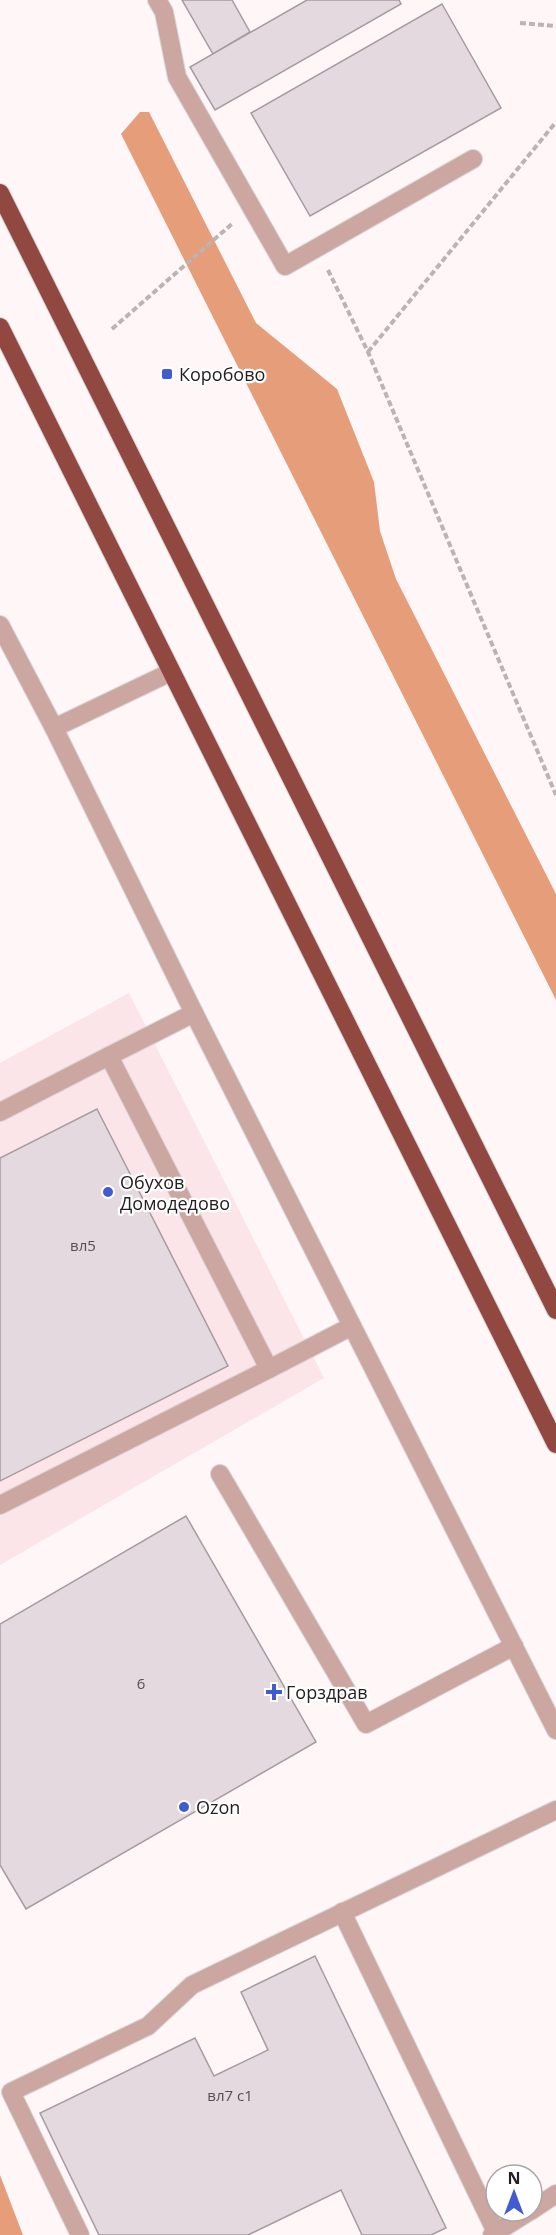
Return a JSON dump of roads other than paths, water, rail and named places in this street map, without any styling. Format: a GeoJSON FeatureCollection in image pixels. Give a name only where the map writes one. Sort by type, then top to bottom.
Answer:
{"type":"FeatureCollection","features":[{"type":"Feature","properties":{"kind":"highway"},"geometry":{"type":"LineString","coordinates":[[0,193],[556,1310]]}},
{"type":"Feature","properties":{"kind":"highway"},"geometry":{"type":"LineString","coordinates":[[0,327],[556,1444]]}},
{"type":"Feature","properties":{"kind":"street"},"geometry":{"type":"LineString","coordinates":[[157,0],[164,12],[177,77],[285,266],[473,159]]}},
{"type":"Feature","properties":{"kind":"street"},"geometry":{"type":"LineString","coordinates":[[0,625],[54,728],[194,1013],[556,1730]]}},
{"type":"Feature","properties":{"kind":"street"},"geometry":{"type":"LineString","coordinates":[[54,728],[171,672]]}},
{"type":"Feature","properties":{"kind":"street"},"geometry":{"type":"LineString","coordinates":[[0,1112],[194,1013]]}},
{"type":"Feature","properties":{"kind":"street"},"geometry":{"type":"LineString","coordinates":[[109,1056],[269,1369]]}},
{"type":"Feature","properties":{"kind":"street"},"geometry":{"type":"LineString","coordinates":[[0,1505],[352,1326]]}},
{"type":"Feature","properties":{"kind":"street"},"geometry":{"type":"LineString","coordinates":[[220,1474],[366,1724],[514,1646]]}},
{"type":"Feature","properties":{"kind":"street"},"geometry":{"type":"LineString","coordinates":[[80,2235],[11,2092],[148,2026],[192,1985],[556,1810]]}},
{"type":"Feature","properties":{"kind":"street"},"geometry":{"type":"LineString","coordinates":[[342,1912],[494,2234],[511,2223]]}},
{"type":"Feature","properties":{"kind":"place","name":"Коробово"},"geometry":{"type":"Point","coordinates":[167,374]}},
{"type":"Feature","properties":{"kind":"place","name":"Обухов Домодедово"},"geometry":{"type":"Point","coordinates":[108,1192]}},
{"type":"Feature","properties":{"kind":"place","name":"Горздрав"},"geometry":{"type":"Point","coordinates":[274,1692]}},
{"type":"Feature","properties":{"kind":"place","name":"Ozon"},"geometry":{"type":"Point","coordinates":[184,1807]}}]}
